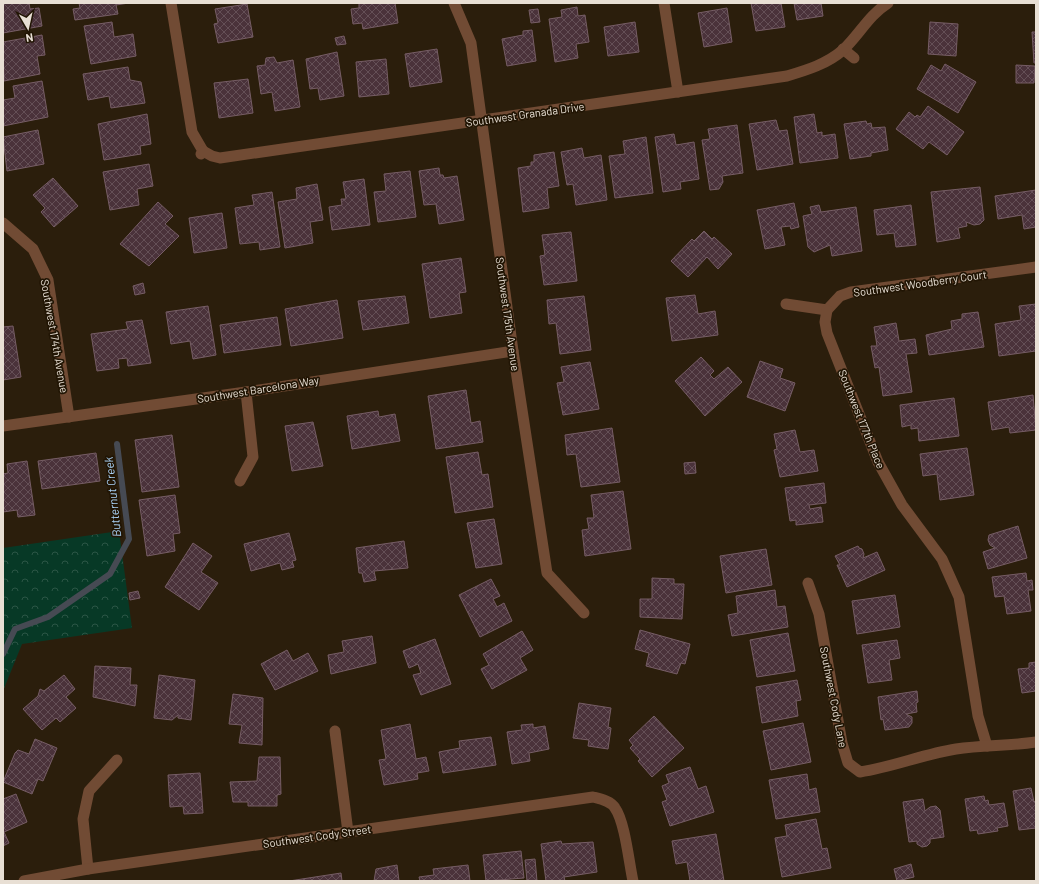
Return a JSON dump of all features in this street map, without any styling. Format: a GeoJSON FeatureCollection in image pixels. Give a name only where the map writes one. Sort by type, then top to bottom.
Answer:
{"type":"FeatureCollection","features":[{"type":"Feature","properties":{"kind":"street","name":"Southwest Granada Drive"},"geometry":{"type":"LineString","coordinates":[[171,3],[192,132],[202,152],[220,158],[787,76],[821,64],[843,50],[873,15],[888,3]]}},
{"type":"Feature","properties":{"kind":"street","name":"Southwest 175th Avenue"},"geometry":{"type":"LineString","coordinates":[[454,3],[471,43],[513,351],[547,573],[584,613]]}},
{"type":"Feature","properties":{"kind":"street"},"geometry":{"type":"LineString","coordinates":[[664,3],[678,92]]}},
{"type":"Feature","properties":{"kind":"street"},"geometry":{"type":"LineString","coordinates":[[843,50],[854,58]]}},
{"type":"Feature","properties":{"kind":"street","name":"Southwest 174th Avenue"},"geometry":{"type":"LineString","coordinates":[[3,223],[33,249],[48,280],[69,417]]}},
{"type":"Feature","properties":{"kind":"street","name":"Southwest Woodberry Court"},"geometry":{"type":"LineString","coordinates":[[827,310],[840,296],[851,292],[1036,267]]}},
{"type":"Feature","properties":{"kind":"street"},"geometry":{"type":"LineString","coordinates":[[786,304],[827,310]]}},
{"type":"Feature","properties":{"kind":"street","name":"Southwest 177th Place"},"geometry":{"type":"LineString","coordinates":[[827,310],[825,322],[827,333],[878,462],[902,505],[942,559],[959,597],[978,716],[987,746]]}},
{"type":"Feature","properties":{"kind":"street","name":"Southwest Barcelona Way"},"geometry":{"type":"LineString","coordinates":[[3,426],[246,392],[513,351]]}},
{"type":"Feature","properties":{"kind":"street"},"geometry":{"type":"LineString","coordinates":[[240,481],[253,457],[246,392]]}},
{"type":"Feature","properties":{"kind":"street","name":"Southwest Cody Lane"},"geometry":{"type":"LineString","coordinates":[[808,583],[819,614],[842,744],[848,763],[860,772],[881,769],[955,749],[1036,742]]}},
{"type":"Feature","properties":{"kind":"street"},"geometry":{"type":"LineString","coordinates":[[335,731],[348,832]]}},
{"type":"Feature","properties":{"kind":"street"},"geometry":{"type":"LineString","coordinates":[[88,869],[83,819],[90,790],[117,760]]}},
{"type":"Feature","properties":{"kind":"street","name":"Southwest Cody Street"},"geometry":{"type":"LineString","coordinates":[[26,880],[88,869],[593,797],[606,800],[615,807],[621,819],[633,881]]}},
{"type":"Feature","properties":{"kind":"green space"},"geometry":{"type":"Polygon","coordinates":[[[119,531],[132,628],[22,644],[3,691],[3,548],[119,531]]]}},
{"type":"Feature","properties":{"kind":"building"},"geometry":{"type":"Polygon","coordinates":[[[3,3],[29,3],[30,9],[39,8],[42,26],[3,33],[3,3]]]}},
{"type":"Feature","properties":{"kind":"building"},"geometry":{"type":"Polygon","coordinates":[[[79,3],[129,3],[116,5],[118,14],[75,20],[73,9],[80,8],[79,3]]]}},
{"type":"Feature","properties":{"kind":"building"},"geometry":{"type":"Polygon","coordinates":[[[359,3],[395,3],[398,23],[363,29],[362,23],[353,24],[351,9],[359,8],[359,3]]]}},
{"type":"Feature","properties":{"kind":"building"},"geometry":{"type":"Polygon","coordinates":[[[751,3],[781,3],[785,27],[756,31],[751,3]]]}},
{"type":"Feature","properties":{"kind":"building"},"geometry":{"type":"Polygon","coordinates":[[[794,3],[821,3],[823,16],[797,20],[794,3]]]}},
{"type":"Feature","properties":{"kind":"building"},"geometry":{"type":"Polygon","coordinates":[[[247,4],[253,37],[218,43],[214,24],[218,23],[215,9],[247,4]]]}},
{"type":"Feature","properties":{"kind":"building"},"geometry":{"type":"Polygon","coordinates":[[[577,7],[578,16],[585,15],[589,42],[576,44],[578,58],[555,62],[549,19],[562,17],[561,10],[577,7]]]}},
{"type":"Feature","properties":{"kind":"building"},"geometry":{"type":"Polygon","coordinates":[[[727,8],[732,42],[704,47],[698,13],[727,8]]]}},
{"type":"Feature","properties":{"kind":"building"},"geometry":{"type":"Polygon","coordinates":[[[538,9],[540,22],[531,23],[529,10],[538,9]]]}},
{"type":"Feature","properties":{"kind":"building"},"geometry":{"type":"Polygon","coordinates":[[[112,22],[114,37],[133,34],[136,56],[91,64],[84,26],[112,22]]]}},
{"type":"Feature","properties":{"kind":"building"},"geometry":{"type":"Polygon","coordinates":[[[635,22],[639,52],[608,56],[604,27],[635,22]]]}},
{"type":"Feature","properties":{"kind":"building"},"geometry":{"type":"Polygon","coordinates":[[[930,22],[958,24],[956,56],[928,54],[930,22]]]}},
{"type":"Feature","properties":{"kind":"building"},"geometry":{"type":"Polygon","coordinates":[[[532,30],[536,61],[507,66],[502,39],[523,35],[523,31],[532,30]]]}},
{"type":"Feature","properties":{"kind":"building"},"geometry":{"type":"Polygon","coordinates":[[[1032,32],[1036,32],[1036,63],[1034,63],[1032,32]]]}},
{"type":"Feature","properties":{"kind":"building"},"geometry":{"type":"Polygon","coordinates":[[[42,35],[45,55],[37,56],[40,74],[4,81],[3,42],[42,35]]]}},
{"type":"Feature","properties":{"kind":"building"},"geometry":{"type":"Polygon","coordinates":[[[344,36],[346,44],[337,45],[335,38],[344,36]]]}},
{"type":"Feature","properties":{"kind":"building"},"geometry":{"type":"Polygon","coordinates":[[[437,49],[442,82],[410,87],[405,54],[437,49]]]}},
{"type":"Feature","properties":{"kind":"building"},"geometry":{"type":"Polygon","coordinates":[[[337,52],[344,96],[320,100],[318,88],[310,89],[306,59],[337,52]]]}},
{"type":"Feature","properties":{"kind":"building"},"geometry":{"type":"Polygon","coordinates":[[[274,57],[277,63],[293,60],[300,107],[275,111],[272,92],[261,94],[257,66],[265,65],[266,58],[274,57]]]}},
{"type":"Feature","properties":{"kind":"building"},"geometry":{"type":"Polygon","coordinates":[[[386,59],[389,94],[359,97],[356,62],[386,59]]]}},
{"type":"Feature","properties":{"kind":"building"},"geometry":{"type":"Polygon","coordinates":[[[945,64],[976,82],[958,113],[917,89],[931,65],[941,71],[945,64]]]}},
{"type":"Feature","properties":{"kind":"building"},"geometry":{"type":"Polygon","coordinates":[[[1016,65],[1035,66],[1034,83],[1016,83],[1016,65]]]}},
{"type":"Feature","properties":{"kind":"building"},"geometry":{"type":"Polygon","coordinates":[[[128,67],[130,80],[141,82],[145,103],[111,108],[109,96],[88,100],[83,74],[128,67]]]}},
{"type":"Feature","properties":{"kind":"building"},"geometry":{"type":"Polygon","coordinates":[[[248,79],[253,113],[219,118],[214,83],[248,79]]]}},
{"type":"Feature","properties":{"kind":"building"},"geometry":{"type":"Polygon","coordinates":[[[42,81],[48,117],[3,126],[3,100],[15,98],[13,86],[42,81]]]}},
{"type":"Feature","properties":{"kind":"building"},"geometry":{"type":"Polygon","coordinates":[[[928,106],[964,132],[947,155],[929,142],[923,149],[896,129],[909,112],[915,117],[917,115],[920,117],[928,106]]]}},
{"type":"Feature","properties":{"kind":"building"},"geometry":{"type":"Polygon","coordinates":[[[147,114],[151,144],[140,146],[141,154],[104,160],[98,124],[147,114]]]}},
{"type":"Feature","properties":{"kind":"building"},"geometry":{"type":"Polygon","coordinates":[[[814,114],[817,133],[822,132],[822,136],[835,134],[838,158],[800,163],[794,117],[814,114]]]}},
{"type":"Feature","properties":{"kind":"building"},"geometry":{"type":"Polygon","coordinates":[[[776,120],[779,131],[787,130],[793,164],[757,170],[749,124],[776,120]]]}},
{"type":"Feature","properties":{"kind":"building"},"geometry":{"type":"Polygon","coordinates":[[[866,121],[867,124],[871,123],[872,128],[885,127],[888,150],[871,153],[871,156],[850,159],[844,124],[866,121]]]}},
{"type":"Feature","properties":{"kind":"building"},"geometry":{"type":"Polygon","coordinates":[[[737,125],[743,173],[722,176],[723,182],[719,189],[710,190],[702,140],[710,139],[708,129],[737,125]]]}},
{"type":"Feature","properties":{"kind":"building"},"geometry":{"type":"Polygon","coordinates":[[[38,130],[44,164],[7,171],[3,137],[38,130]]]}},
{"type":"Feature","properties":{"kind":"building"},"geometry":{"type":"Polygon","coordinates":[[[674,134],[676,145],[694,142],[699,179],[680,182],[681,189],[663,192],[655,137],[674,134]]]}},
{"type":"Feature","properties":{"kind":"building"},"geometry":{"type":"Polygon","coordinates":[[[646,137],[653,193],[615,198],[609,156],[625,154],[623,141],[646,137]]]}},
{"type":"Feature","properties":{"kind":"building"},"geometry":{"type":"Polygon","coordinates":[[[582,148],[584,158],[601,155],[607,200],[576,205],[573,184],[567,185],[561,152],[582,148]]]}},
{"type":"Feature","properties":{"kind":"building"},"geometry":{"type":"Polygon","coordinates":[[[554,152],[559,186],[547,188],[549,208],[523,212],[518,168],[531,166],[531,162],[534,162],[534,155],[554,152]]]}},
{"type":"Feature","properties":{"kind":"building"},"geometry":{"type":"Polygon","coordinates":[[[149,164],[153,186],[137,189],[139,205],[110,210],[103,172],[149,164]]]}},
{"type":"Feature","properties":{"kind":"building"},"geometry":{"type":"Polygon","coordinates":[[[439,168],[440,175],[443,175],[444,178],[457,176],[464,220],[439,224],[436,204],[424,205],[419,171],[439,168]]]}},
{"type":"Feature","properties":{"kind":"building"},"geometry":{"type":"Polygon","coordinates":[[[410,171],[416,217],[378,222],[374,192],[386,191],[384,174],[410,171]]]}},
{"type":"Feature","properties":{"kind":"building"},"geometry":{"type":"Polygon","coordinates":[[[53,178],[78,206],[54,227],[41,212],[45,208],[33,195],[53,178]]]}},
{"type":"Feature","properties":{"kind":"building"},"geometry":{"type":"Polygon","coordinates":[[[364,179],[370,225],[332,230],[329,207],[342,205],[341,199],[346,199],[343,182],[364,179]]]}},
{"type":"Feature","properties":{"kind":"building"},"geometry":{"type":"Polygon","coordinates":[[[317,184],[323,220],[310,222],[313,243],[285,248],[278,202],[297,199],[296,188],[317,184]]]}},
{"type":"Feature","properties":{"kind":"building"},"geometry":{"type":"Polygon","coordinates":[[[980,187],[984,220],[980,224],[974,225],[966,222],[967,226],[958,228],[960,238],[937,242],[931,192],[980,187]]]}},
{"type":"Feature","properties":{"kind":"building"},"geometry":{"type":"Polygon","coordinates":[[[1036,190],[1036,227],[1024,229],[1022,215],[998,219],[995,196],[1036,190]]]}},
{"type":"Feature","properties":{"kind":"building"},"geometry":{"type":"Polygon","coordinates":[[[272,192],[280,247],[260,250],[259,242],[240,244],[235,208],[254,205],[252,195],[272,192]]]}},
{"type":"Feature","properties":{"kind":"building"},"geometry":{"type":"Polygon","coordinates":[[[158,202],[173,216],[165,224],[179,236],[149,266],[120,244],[158,202]]]}},
{"type":"Feature","properties":{"kind":"building"},"geometry":{"type":"Polygon","coordinates":[[[794,203],[799,227],[791,229],[790,226],[781,227],[785,245],[765,249],[757,210],[794,203]]]}},
{"type":"Feature","properties":{"kind":"building"},"geometry":{"type":"Polygon","coordinates":[[[819,205],[821,212],[856,207],[862,251],[832,256],[830,245],[814,252],[808,247],[803,216],[812,214],[810,207],[819,205]]]}},
{"type":"Feature","properties":{"kind":"building"},"geometry":{"type":"Polygon","coordinates":[[[911,205],[916,245],[896,247],[894,233],[877,235],[874,210],[911,205]]]}},
{"type":"Feature","properties":{"kind":"building"},"geometry":{"type":"Polygon","coordinates":[[[222,213],[227,248],[194,253],[189,218],[222,213]]]}},
{"type":"Feature","properties":{"kind":"building"},"geometry":{"type":"Polygon","coordinates":[[[704,231],[712,239],[714,237],[732,254],[718,269],[707,257],[688,277],[671,261],[692,239],[694,241],[704,231]]]}},
{"type":"Feature","properties":{"kind":"building"},"geometry":{"type":"Polygon","coordinates":[[[571,232],[577,281],[544,285],[540,256],[545,255],[542,235],[571,232]]]}},
{"type":"Feature","properties":{"kind":"building"},"geometry":{"type":"Polygon","coordinates":[[[461,258],[466,292],[459,293],[462,313],[430,318],[422,264],[461,258]]]}},
{"type":"Feature","properties":{"kind":"building"},"geometry":{"type":"Polygon","coordinates":[[[143,283],[145,293],[135,295],[133,286],[143,283]]]}},
{"type":"Feature","properties":{"kind":"building"},"geometry":{"type":"Polygon","coordinates":[[[695,295],[698,314],[715,311],[718,335],[672,341],[666,298],[695,295]]]}},
{"type":"Feature","properties":{"kind":"building"},"geometry":{"type":"Polygon","coordinates":[[[405,296],[409,323],[363,330],[358,301],[405,296]]]}},
{"type":"Feature","properties":{"kind":"building"},"geometry":{"type":"Polygon","coordinates":[[[584,296],[591,350],[560,354],[556,323],[549,324],[547,300],[584,296]]]}},
{"type":"Feature","properties":{"kind":"building"},"geometry":{"type":"Polygon","coordinates":[[[337,300],[343,338],[291,346],[285,309],[337,300]]]}},
{"type":"Feature","properties":{"kind":"building"},"geometry":{"type":"Polygon","coordinates":[[[1036,304],[1036,351],[999,356],[995,324],[1021,320],[1019,306],[1036,304]]]}},
{"type":"Feature","properties":{"kind":"building"},"geometry":{"type":"Polygon","coordinates":[[[208,306],[216,355],[193,359],[190,341],[171,344],[166,312],[208,306]]]}},
{"type":"Feature","properties":{"kind":"building"},"geometry":{"type":"Polygon","coordinates":[[[978,312],[984,347],[929,355],[926,335],[952,329],[951,321],[962,319],[962,314],[978,312]]]}},
{"type":"Feature","properties":{"kind":"building"},"geometry":{"type":"Polygon","coordinates":[[[277,317],[281,345],[224,353],[220,325],[277,317]]]}},
{"type":"Feature","properties":{"kind":"building"},"geometry":{"type":"Polygon","coordinates":[[[142,320],[151,363],[128,366],[127,358],[118,359],[119,368],[97,371],[91,334],[128,329],[126,322],[142,320]]]}},
{"type":"Feature","properties":{"kind":"building"},"geometry":{"type":"Polygon","coordinates":[[[896,323],[899,341],[915,339],[917,353],[906,354],[912,392],[883,396],[879,367],[875,368],[871,346],[877,346],[874,327],[896,323]]]}},
{"type":"Feature","properties":{"kind":"building"},"geometry":{"type":"Polygon","coordinates":[[[13,326],[21,377],[3,380],[3,327],[13,326]]]}},
{"type":"Feature","properties":{"kind":"building"},"geometry":{"type":"Polygon","coordinates":[[[701,357],[714,371],[710,375],[714,379],[728,367],[742,382],[705,416],[675,381],[701,357]]]}},
{"type":"Feature","properties":{"kind":"building"},"geometry":{"type":"Polygon","coordinates":[[[760,361],[783,369],[780,378],[795,383],[785,411],[747,397],[760,361]]]}},
{"type":"Feature","properties":{"kind":"building"},"geometry":{"type":"Polygon","coordinates":[[[590,362],[599,409],[563,415],[557,383],[564,382],[561,367],[590,362]]]}},
{"type":"Feature","properties":{"kind":"building"},"geometry":{"type":"Polygon","coordinates":[[[466,390],[471,423],[480,421],[483,442],[436,449],[428,396],[466,390]]]}},
{"type":"Feature","properties":{"kind":"building"},"geometry":{"type":"Polygon","coordinates":[[[1033,395],[1036,430],[1010,433],[1009,427],[992,430],[988,402],[1033,395]]]}},
{"type":"Feature","properties":{"kind":"building"},"geometry":{"type":"Polygon","coordinates":[[[954,398],[959,436],[919,441],[918,428],[911,429],[911,425],[902,427],[900,405],[954,398]]]}},
{"type":"Feature","properties":{"kind":"building"},"geometry":{"type":"Polygon","coordinates":[[[378,411],[379,417],[395,414],[400,441],[352,449],[347,416],[378,411]]]}},
{"type":"Feature","properties":{"kind":"building"},"geometry":{"type":"Polygon","coordinates":[[[313,422],[323,466],[292,471],[285,426],[313,422]]]}},
{"type":"Feature","properties":{"kind":"building"},"geometry":{"type":"Polygon","coordinates":[[[612,428],[620,482],[581,487],[576,454],[567,455],[565,435],[612,428]]]}},
{"type":"Feature","properties":{"kind":"building"},"geometry":{"type":"Polygon","coordinates":[[[795,430],[800,452],[814,450],[818,471],[780,477],[774,450],[777,449],[774,434],[795,430]]]}},
{"type":"Feature","properties":{"kind":"building"},"geometry":{"type":"Polygon","coordinates":[[[172,435],[179,487],[142,492],[135,440],[172,435]]]}},
{"type":"Feature","properties":{"kind":"building"},"geometry":{"type":"Polygon","coordinates":[[[967,448],[974,495],[940,500],[937,474],[923,476],[920,454],[967,448]]]}},
{"type":"Feature","properties":{"kind":"building"},"geometry":{"type":"Polygon","coordinates":[[[478,452],[482,475],[488,474],[493,507],[455,513],[446,457],[478,452]]]}},
{"type":"Feature","properties":{"kind":"building"},"geometry":{"type":"Polygon","coordinates":[[[96,453],[100,481],[42,489],[38,461],[96,453]]]}},
{"type":"Feature","properties":{"kind":"building"},"geometry":{"type":"Polygon","coordinates":[[[27,461],[35,515],[18,517],[17,510],[3,512],[3,474],[8,473],[7,464],[27,461]]]}},
{"type":"Feature","properties":{"kind":"building"},"geometry":{"type":"Polygon","coordinates":[[[695,462],[696,473],[685,474],[684,463],[695,462]]]}},
{"type":"Feature","properties":{"kind":"building"},"geometry":{"type":"Polygon","coordinates":[[[824,483],[826,503],[809,505],[810,509],[821,507],[823,522],[796,525],[796,520],[790,521],[785,488],[824,483]]]}},
{"type":"Feature","properties":{"kind":"building"},"geometry":{"type":"Polygon","coordinates":[[[623,491],[631,549],[585,556],[582,530],[589,529],[587,518],[594,518],[591,495],[623,491]]]}},
{"type":"Feature","properties":{"kind":"building"},"geometry":{"type":"Polygon","coordinates":[[[175,495],[180,533],[173,534],[175,551],[147,556],[139,500],[175,495]]]}},
{"type":"Feature","properties":{"kind":"building"},"geometry":{"type":"Polygon","coordinates":[[[494,519],[502,564],[476,568],[467,523],[494,519]]]}},
{"type":"Feature","properties":{"kind":"building"},"geometry":{"type":"Polygon","coordinates":[[[1018,526],[1027,558],[988,569],[983,552],[995,548],[990,545],[988,540],[989,535],[1018,526]]]}},
{"type":"Feature","properties":{"kind":"building"},"geometry":{"type":"Polygon","coordinates":[[[289,533],[296,560],[292,561],[294,567],[282,570],[280,563],[251,571],[244,544],[289,533]]]}},
{"type":"Feature","properties":{"kind":"building"},"geometry":{"type":"Polygon","coordinates":[[[404,541],[408,568],[374,571],[376,580],[364,582],[362,573],[359,573],[356,548],[404,541]]]}},
{"type":"Feature","properties":{"kind":"building"},"geometry":{"type":"Polygon","coordinates":[[[193,543],[212,556],[201,572],[218,583],[199,610],[165,587],[193,543]]]}},
{"type":"Feature","properties":{"kind":"building"},"geometry":{"type":"Polygon","coordinates":[[[858,546],[862,549],[864,554],[863,558],[877,552],[885,570],[847,587],[837,565],[840,565],[835,556],[858,546]]]}},
{"type":"Feature","properties":{"kind":"building"},"geometry":{"type":"Polygon","coordinates":[[[766,549],[772,585],[726,593],[720,556],[766,549]]]}},
{"type":"Feature","properties":{"kind":"building"},"geometry":{"type":"Polygon","coordinates":[[[1026,573],[1027,581],[1032,580],[1033,590],[1028,590],[1031,611],[1007,614],[1004,596],[995,597],[992,577],[1026,573]]]}},
{"type":"Feature","properties":{"kind":"building"},"geometry":{"type":"Polygon","coordinates":[[[652,578],[674,579],[674,584],[684,584],[682,619],[640,617],[640,599],[652,599],[652,578]]]}},
{"type":"Feature","properties":{"kind":"building"},"geometry":{"type":"Polygon","coordinates":[[[491,579],[500,596],[493,599],[497,607],[504,603],[512,621],[480,637],[459,595],[491,579]]]}},
{"type":"Feature","properties":{"kind":"building"},"geometry":{"type":"Polygon","coordinates":[[[775,590],[777,607],[785,606],[788,627],[732,636],[728,615],[738,613],[736,596],[775,590]]]}},
{"type":"Feature","properties":{"kind":"building"},"geometry":{"type":"Polygon","coordinates":[[[138,591],[140,598],[130,600],[129,593],[138,591]]]}},
{"type":"Feature","properties":{"kind":"building"},"geometry":{"type":"Polygon","coordinates":[[[895,595],[900,627],[857,634],[852,601],[895,595]]]}},
{"type":"Feature","properties":{"kind":"building"},"geometry":{"type":"Polygon","coordinates":[[[640,630],[690,644],[685,664],[681,663],[677,674],[646,666],[649,653],[635,649],[640,630]]]}},
{"type":"Feature","properties":{"kind":"building"},"geometry":{"type":"Polygon","coordinates":[[[522,631],[533,650],[520,658],[527,670],[492,689],[481,669],[489,665],[483,654],[522,631]]]}},
{"type":"Feature","properties":{"kind":"building"},"geometry":{"type":"Polygon","coordinates":[[[788,633],[795,671],[757,677],[750,640],[788,633]]]}},
{"type":"Feature","properties":{"kind":"building"},"geometry":{"type":"Polygon","coordinates":[[[372,636],[376,663],[331,674],[328,655],[344,652],[342,641],[372,636]]]}},
{"type":"Feature","properties":{"kind":"building"},"geometry":{"type":"Polygon","coordinates":[[[435,639],[451,684],[421,695],[413,675],[421,673],[418,664],[409,668],[403,651],[435,639]]]}},
{"type":"Feature","properties":{"kind":"building"},"geometry":{"type":"Polygon","coordinates":[[[897,640],[900,658],[889,660],[892,680],[868,683],[862,645],[897,640]]]}},
{"type":"Feature","properties":{"kind":"building"},"geometry":{"type":"Polygon","coordinates":[[[287,650],[293,661],[308,653],[318,671],[275,690],[261,664],[287,650]]]}},
{"type":"Feature","properties":{"kind":"building"},"geometry":{"type":"Polygon","coordinates":[[[1036,662],[1036,691],[1022,693],[1018,669],[1029,668],[1029,663],[1036,662]]]}},
{"type":"Feature","properties":{"kind":"building"},"geometry":{"type":"Polygon","coordinates":[[[95,666],[131,668],[130,685],[137,685],[135,706],[93,697],[95,666]]]}},
{"type":"Feature","properties":{"kind":"building"},"geometry":{"type":"Polygon","coordinates":[[[64,675],[75,689],[66,697],[76,708],[60,722],[56,718],[42,730],[23,709],[38,696],[40,689],[44,691],[64,675]]]}},
{"type":"Feature","properties":{"kind":"building"},"geometry":{"type":"Polygon","coordinates":[[[159,675],[195,680],[191,720],[178,718],[178,715],[172,720],[154,718],[159,675]]]}},
{"type":"Feature","properties":{"kind":"building"},"geometry":{"type":"Polygon","coordinates":[[[797,680],[801,700],[796,701],[798,716],[762,723],[756,687],[797,680]]]}},
{"type":"Feature","properties":{"kind":"building"},"geometry":{"type":"Polygon","coordinates":[[[917,691],[917,712],[906,714],[912,717],[912,723],[909,727],[885,730],[883,719],[881,720],[878,697],[917,691]]]}},
{"type":"Feature","properties":{"kind":"building"},"geometry":{"type":"Polygon","coordinates":[[[233,694],[263,698],[262,745],[239,743],[242,725],[229,724],[233,694]]]}},
{"type":"Feature","properties":{"kind":"building"},"geometry":{"type":"Polygon","coordinates":[[[579,703],[611,708],[608,727],[611,728],[608,749],[588,746],[589,740],[573,738],[579,703]]]}},
{"type":"Feature","properties":{"kind":"building"},"geometry":{"type":"Polygon","coordinates":[[[654,716],[684,748],[652,777],[638,761],[640,759],[630,748],[633,745],[629,740],[654,716]]]}},
{"type":"Feature","properties":{"kind":"building"},"geometry":{"type":"Polygon","coordinates":[[[803,723],[811,762],[771,770],[763,731],[803,723]]]}},
{"type":"Feature","properties":{"kind":"building"},"geometry":{"type":"Polygon","coordinates":[[[410,724],[416,759],[426,757],[429,771],[417,773],[418,779],[384,785],[379,760],[386,759],[381,730],[410,724]]]}},
{"type":"Feature","properties":{"kind":"building"},"geometry":{"type":"Polygon","coordinates":[[[533,724],[533,728],[545,726],[549,749],[529,753],[530,761],[512,764],[507,732],[522,730],[521,725],[533,724]]]}},
{"type":"Feature","properties":{"kind":"building"},"geometry":{"type":"Polygon","coordinates":[[[491,737],[496,765],[443,773],[439,752],[460,748],[459,741],[491,737]]]}},
{"type":"Feature","properties":{"kind":"building"},"geometry":{"type":"Polygon","coordinates":[[[35,739],[57,748],[43,781],[38,779],[32,794],[3,782],[15,753],[18,750],[29,754],[35,739]]]}},
{"type":"Feature","properties":{"kind":"building"},"geometry":{"type":"Polygon","coordinates":[[[259,757],[280,757],[281,794],[277,795],[277,806],[248,806],[248,802],[233,802],[230,782],[257,781],[259,757]]]}},
{"type":"Feature","properties":{"kind":"building"},"geometry":{"type":"Polygon","coordinates":[[[690,767],[698,789],[706,786],[714,812],[670,826],[662,802],[667,800],[662,786],[669,783],[666,775],[690,767]]]}},
{"type":"Feature","properties":{"kind":"building"},"geometry":{"type":"Polygon","coordinates":[[[200,773],[203,813],[184,814],[183,806],[170,807],[168,775],[200,773]]]}},
{"type":"Feature","properties":{"kind":"building"},"geometry":{"type":"Polygon","coordinates":[[[807,774],[809,790],[816,788],[820,812],[776,819],[769,780],[807,774]]]}},
{"type":"Feature","properties":{"kind":"building"},"geometry":{"type":"Polygon","coordinates":[[[1031,788],[1034,802],[1036,800],[1036,828],[1019,830],[1013,791],[1031,788]]]}},
{"type":"Feature","properties":{"kind":"building"},"geometry":{"type":"Polygon","coordinates":[[[16,794],[27,822],[4,832],[9,843],[3,846],[3,799],[16,794]]]}},
{"type":"Feature","properties":{"kind":"building"},"geometry":{"type":"Polygon","coordinates":[[[984,796],[985,801],[988,800],[989,805],[1004,803],[1008,826],[997,828],[998,831],[978,834],[977,830],[970,831],[965,799],[984,796]]]}},
{"type":"Feature","properties":{"kind":"building"},"geometry":{"type":"Polygon","coordinates":[[[923,799],[925,811],[930,807],[936,806],[940,810],[944,837],[930,839],[930,843],[927,846],[922,847],[917,844],[917,841],[909,842],[903,802],[923,799]]]}},
{"type":"Feature","properties":{"kind":"building"},"geometry":{"type":"Polygon","coordinates":[[[816,819],[822,849],[827,848],[831,868],[782,877],[775,838],[787,836],[785,825],[816,819]]]}},
{"type":"Feature","properties":{"kind":"building"},"geometry":{"type":"Polygon","coordinates":[[[716,834],[724,881],[690,881],[687,862],[676,864],[672,841],[716,834]]]}},
{"type":"Feature","properties":{"kind":"building"},"geometry":{"type":"Polygon","coordinates":[[[561,841],[562,844],[593,842],[597,872],[564,877],[565,881],[546,881],[541,844],[561,841]]]}},
{"type":"Feature","properties":{"kind":"building"},"geometry":{"type":"Polygon","coordinates":[[[521,851],[524,878],[486,881],[483,855],[521,851]]]}},
{"type":"Feature","properties":{"kind":"building"},"geometry":{"type":"Polygon","coordinates":[[[535,859],[537,881],[527,881],[525,860],[535,859]]]}},
{"type":"Feature","properties":{"kind":"building"},"geometry":{"type":"Polygon","coordinates":[[[911,864],[914,877],[897,881],[894,869],[911,864]]]}},
{"type":"Feature","properties":{"kind":"building"},"geometry":{"type":"Polygon","coordinates":[[[397,865],[399,881],[374,881],[376,869],[397,865]]]}},
{"type":"Feature","properties":{"kind":"building"},"geometry":{"type":"Polygon","coordinates":[[[468,865],[470,881],[420,881],[419,877],[434,875],[433,869],[468,865]]]}},
{"type":"Feature","properties":{"kind":"building"},"geometry":{"type":"Polygon","coordinates":[[[341,873],[342,881],[289,881],[341,873]]]}},
{"type":"Feature","properties":{"kind":"waterway","name":"Butternut Creek"},"geometry":{"type":"LineString","coordinates":[[3,654],[15,629],[48,617],[110,574],[129,539],[117,444]]}}]}
